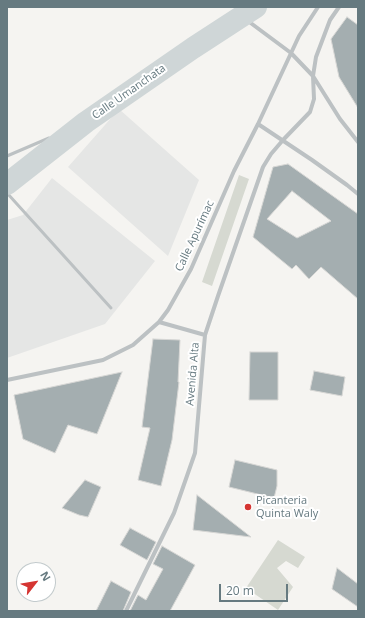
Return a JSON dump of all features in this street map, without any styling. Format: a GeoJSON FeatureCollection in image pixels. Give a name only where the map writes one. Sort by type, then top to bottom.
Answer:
{"type":"FeatureCollection","features":[{"type":"Feature","properties":{"kind":"main road","name":"Calle Umanchata"},"geometry":{"type":"LineString","coordinates":[[7,184],[79,125],[168,64],[248,12]]}},
{"type":"Feature","properties":{"kind":"street","name":"Calle Apurímac"},"geometry":{"type":"LineString","coordinates":[[7,380],[103,360],[133,344],[159,322],[168,310],[191,269],[234,172],[299,36],[318,7]]}},
{"type":"Feature","properties":{"kind":"street"},"geometry":{"type":"LineString","coordinates":[[313,76],[316,57],[330,20],[339,7]]}},
{"type":"Feature","properties":{"kind":"street"},"geometry":{"type":"LineString","coordinates":[[248,12],[313,76],[340,119],[358,142]]}},
{"type":"Feature","properties":{"kind":"street","name":"Avenida Alta"},"geometry":{"type":"LineString","coordinates":[[126,611],[174,513],[195,453],[205,335],[263,166],[283,140],[310,112],[314,100],[313,76]]}},
{"type":"Feature","properties":{"kind":"street"},"geometry":{"type":"LineString","coordinates":[[258,124],[283,140],[358,194]]}},
{"type":"Feature","properties":{"kind":"street"},"geometry":{"type":"LineString","coordinates":[[159,322],[205,335]]}},
{"type":"Feature","properties":{"kind":"lane"},"geometry":{"type":"LineString","coordinates":[[7,156],[51,137]]}},
{"type":"Feature","properties":{"kind":"lane"},"geometry":{"type":"LineString","coordinates":[[7,194],[111,308]]}},
{"type":"Feature","properties":{"kind":"shaded area"},"geometry":{"type":"Polygon","coordinates":[[[119,109],[199,180],[168,256],[68,167],[119,109]]]}},
{"type":"Feature","properties":{"kind":"shaded area"},"geometry":{"type":"Polygon","coordinates":[[[239,175],[249,179],[212,286],[202,282],[239,175]]]}},
{"type":"Feature","properties":{"kind":"shaded area"},"geometry":{"type":"Polygon","coordinates":[[[52,178],[155,261],[105,324],[7,358],[7,220],[23,215],[52,178]]]}},
{"type":"Feature","properties":{"kind":"shaded area"},"geometry":{"type":"Polygon","coordinates":[[[278,540],[305,557],[298,568],[286,561],[277,568],[293,587],[278,610],[246,588],[278,540]]]}},
{"type":"Feature","properties":{"kind":"building"},"geometry":{"type":"Polygon","coordinates":[[[347,17],[358,25],[358,108],[339,77],[331,39],[347,17]]]}},
{"type":"Feature","properties":{"kind":"building"},"geometry":{"type":"Polygon","coordinates":[[[288,164],[358,214],[358,299],[321,267],[309,279],[296,265],[292,269],[253,237],[273,167],[288,164]],[[292,191],[267,219],[297,238],[331,221],[292,191]]]}},
{"type":"Feature","properties":{"kind":"building"},"geometry":{"type":"Polygon","coordinates":[[[153,339],[180,340],[179,382],[172,440],[161,486],[138,480],[150,428],[142,427],[153,339]]]}},
{"type":"Feature","properties":{"kind":"building"},"geometry":{"type":"Polygon","coordinates":[[[250,352],[278,352],[278,400],[249,400],[250,352]]]}},
{"type":"Feature","properties":{"kind":"building"},"geometry":{"type":"Polygon","coordinates":[[[314,371],[345,377],[342,396],[310,390],[314,371]]]}},
{"type":"Feature","properties":{"kind":"building"},"geometry":{"type":"Polygon","coordinates":[[[122,372],[97,434],[68,425],[55,453],[23,439],[14,395],[122,372]]]}},
{"type":"Feature","properties":{"kind":"building"},"geometry":{"type":"Polygon","coordinates":[[[235,460],[277,470],[277,486],[274,498],[229,487],[235,460]]]}},
{"type":"Feature","properties":{"kind":"building"},"geometry":{"type":"Polygon","coordinates":[[[85,480],[101,487],[88,517],[62,508],[85,480]]]}},
{"type":"Feature","properties":{"kind":"building"},"geometry":{"type":"Polygon","coordinates":[[[197,495],[251,537],[193,530],[197,495]]]}},
{"type":"Feature","properties":{"kind":"building"},"geometry":{"type":"Polygon","coordinates":[[[130,528],[156,542],[147,560],[120,545],[130,528]]]}},
{"type":"Feature","properties":{"kind":"building"},"geometry":{"type":"Polygon","coordinates":[[[162,546],[195,565],[170,611],[130,611],[138,595],[146,600],[163,569],[153,564],[162,546]]]}},
{"type":"Feature","properties":{"kind":"building"},"geometry":{"type":"Polygon","coordinates":[[[337,568],[358,584],[358,607],[332,589],[337,568]]]}},
{"type":"Feature","properties":{"kind":"building"},"geometry":{"type":"Polygon","coordinates":[[[111,581],[131,592],[123,611],[96,611],[111,581]]]}},
{"type":"Feature","properties":{"kind":"place","name":"Picanteria Quinta Waly"},"geometry":{"type":"Point","coordinates":[248,507]}}]}
